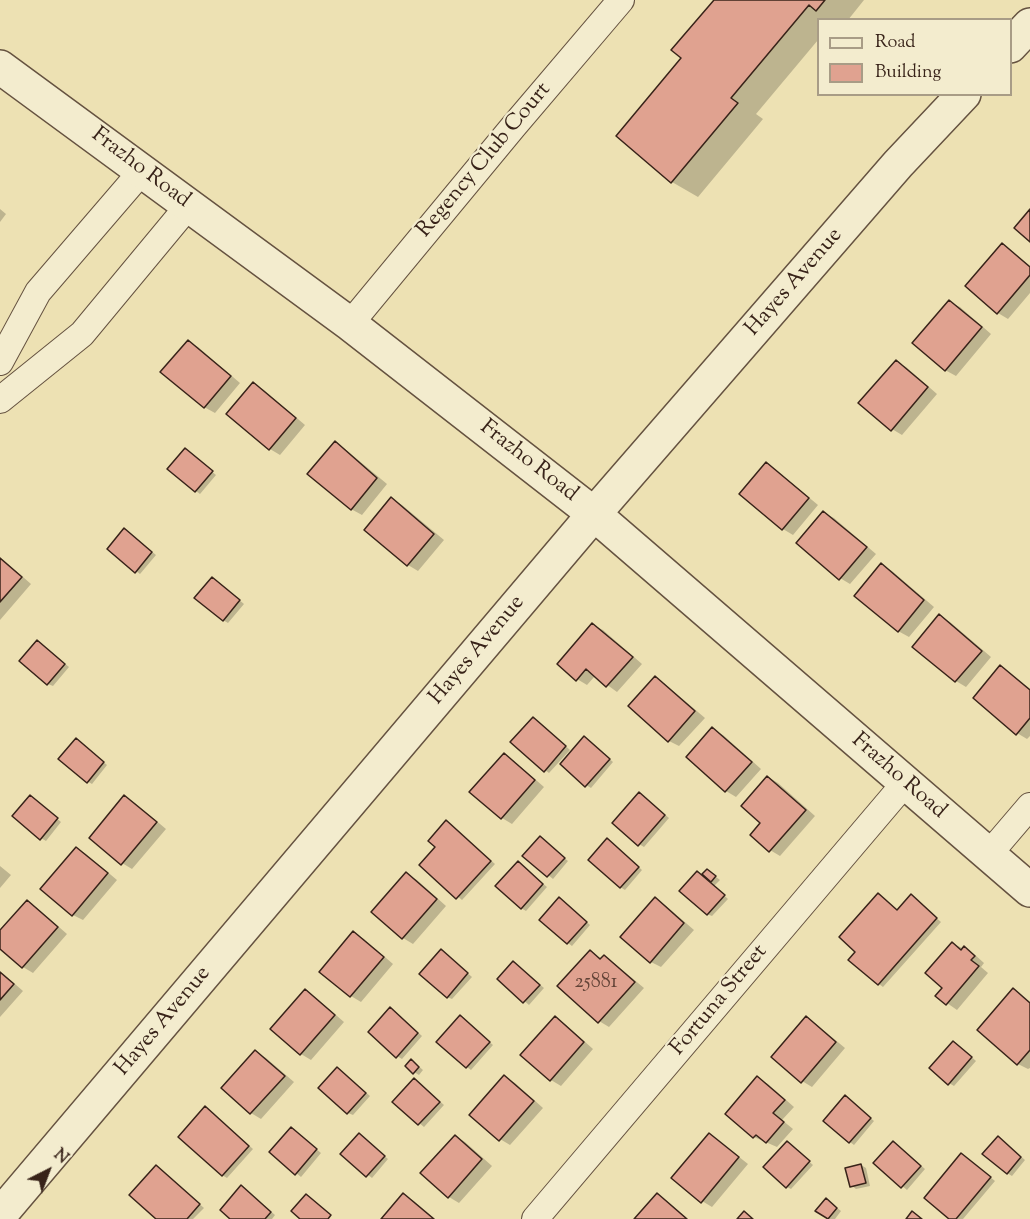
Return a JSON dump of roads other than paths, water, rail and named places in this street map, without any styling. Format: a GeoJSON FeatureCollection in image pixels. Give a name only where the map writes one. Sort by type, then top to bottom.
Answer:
{"type":"FeatureCollection","features":[{"type":"Feature","properties":{"kind":"street","name":"Regency Club Court"},"geometry":{"type":"LineString","coordinates":[[350,324],[621,0]]}},
{"type":"Feature","properties":{"kind":"street"},"geometry":{"type":"LineString","coordinates":[[1012,45],[1030,25]]}},
{"type":"Feature","properties":{"kind":"street","name":"Frazho Road"},"geometry":{"type":"LineString","coordinates":[[0,67],[350,324],[594,514],[1030,890]]}},
{"type":"Feature","properties":{"kind":"street","name":"Hayes Avenue"},"geometry":{"type":"LineString","coordinates":[[0,1215],[594,514],[898,164],[962,96]]}},
{"type":"Feature","properties":{"kind":"street"},"geometry":{"type":"LineString","coordinates":[[0,362],[38,292],[142,171]]}},
{"type":"Feature","properties":{"kind":"street"},"geometry":{"type":"LineString","coordinates":[[0,400],[82,334],[189,206]]}},
{"type":"Feature","properties":{"kind":"street","name":"Fortuna Street"},"geometry":{"type":"LineString","coordinates":[[534,1219],[905,783]]}},
{"type":"Feature","properties":{"kind":"street"},"geometry":{"type":"LineString","coordinates":[[989,854],[1030,806]]}}]}
